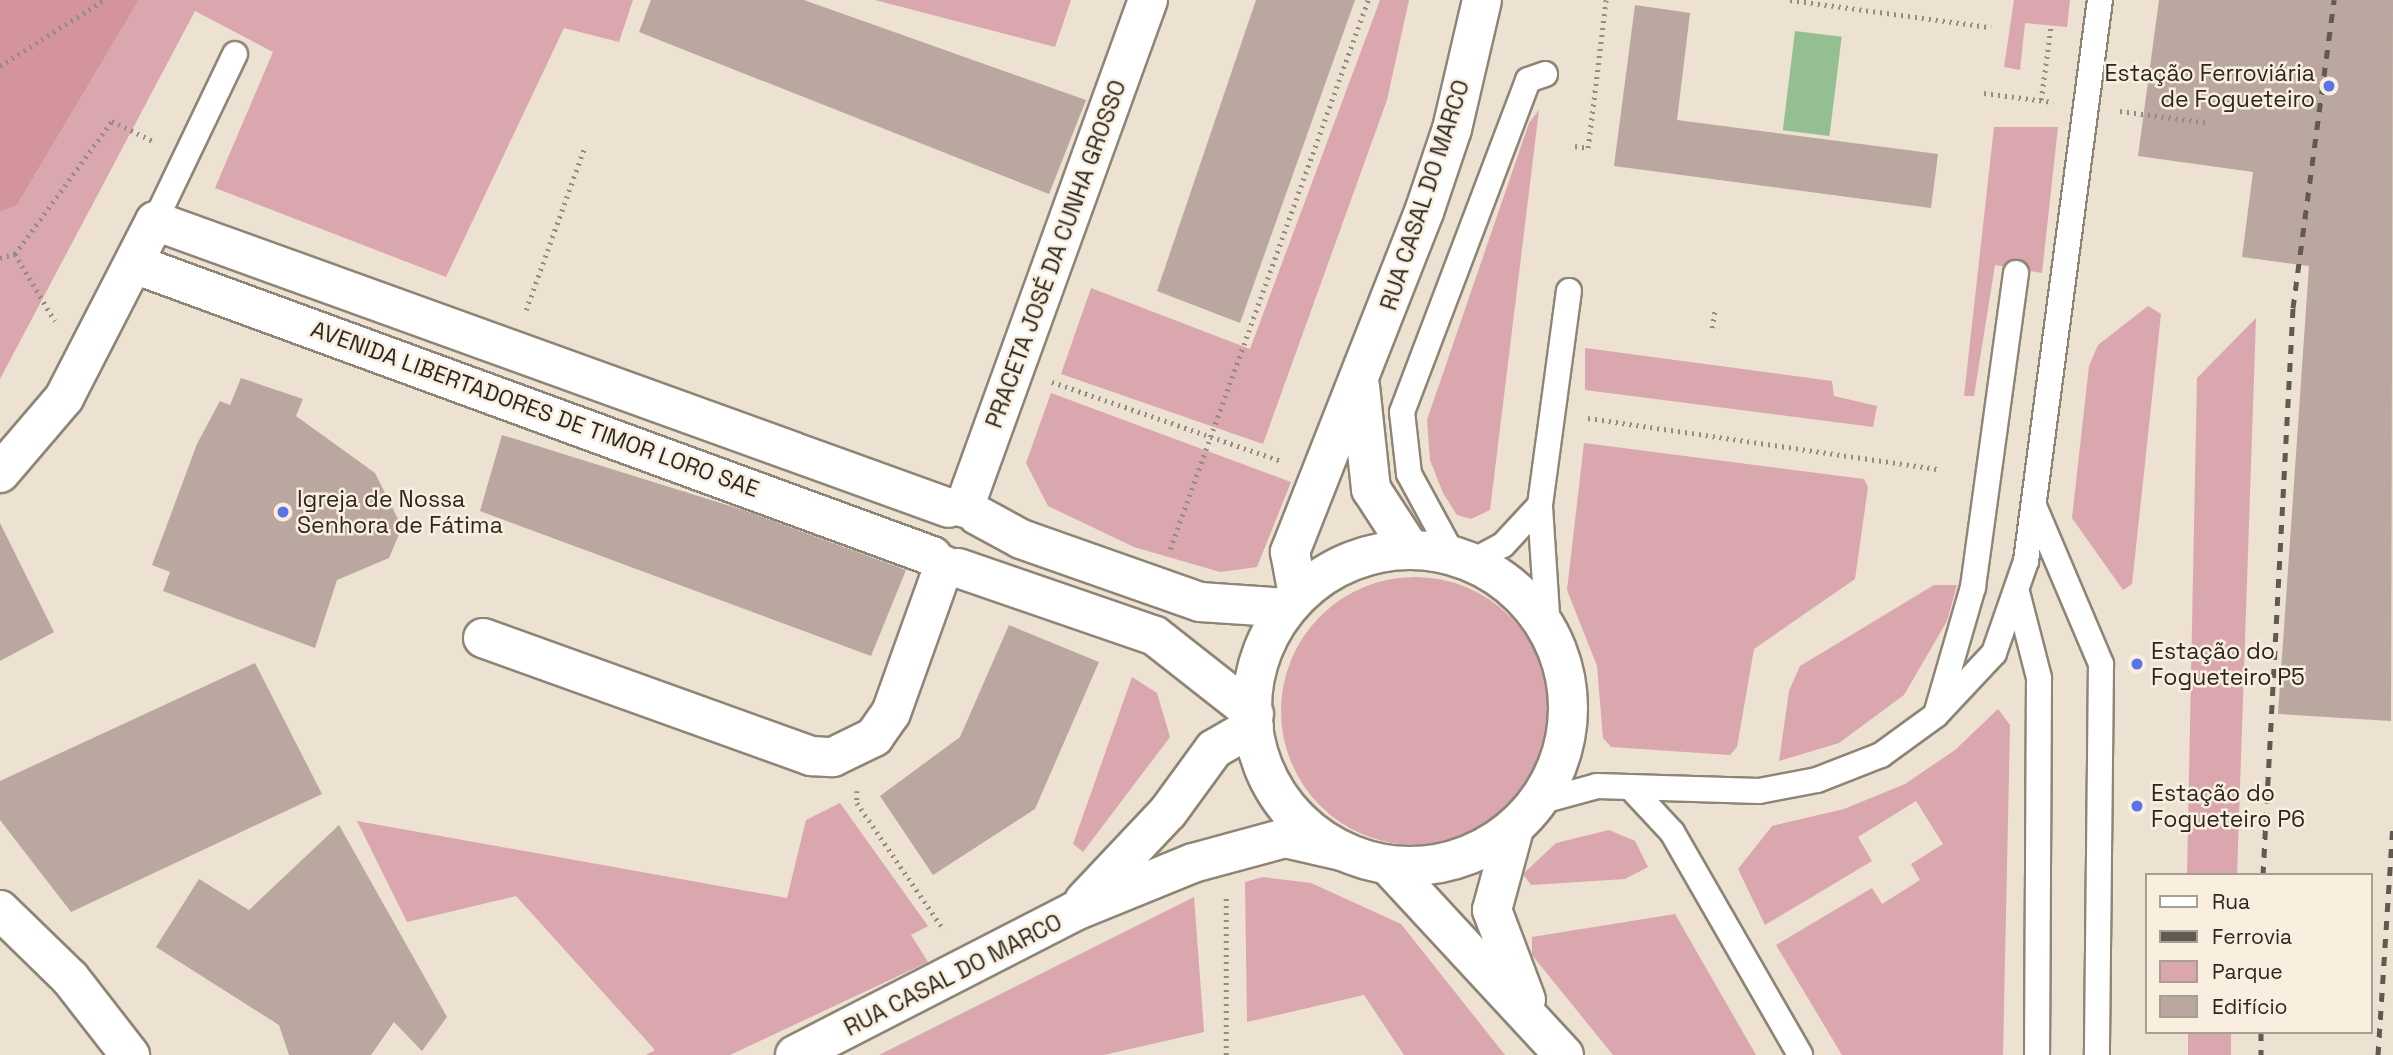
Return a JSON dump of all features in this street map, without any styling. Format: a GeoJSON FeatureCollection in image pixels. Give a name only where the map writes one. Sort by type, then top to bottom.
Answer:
{"type":"FeatureCollection","features":[{"type":"Feature","properties":{"kind":"street","name":"PRACETA JOSÉ DA CUNHA GROSSO"},"geometry":{"type":"LineString","coordinates":[[963,510],[1148,0]]}},
{"type":"Feature","properties":{"kind":"street","name":"RUA CASAL DO MARCO"},"geometry":{"type":"LineString","coordinates":[[1292,601],[1290,552],[1330,439],[1360,386],[1452,129],[1482,0]]}},
{"type":"Feature","properties":{"kind":"street","name":"AVENIDA LIBERTADORES DE TIMOR LORO SAE"},"geometry":{"type":"LineString","coordinates":[[155,221],[510,352],[963,510],[1021,538],[1200,602],[1292,601]]}},
{"type":"Feature","properties":{"kind":"street"},"geometry":{"type":"LineString","coordinates":[[0,473],[64,398],[137,265],[155,221]]}},
{"type":"Feature","properties":{"kind":"street","name":"AVENIDA LIBERTADORES DE TIMOR LORO SAE"},"geometry":{"type":"LineString","coordinates":[[137,265],[945,563],[1155,636],[1254,720]]}},
{"type":"Feature","properties":{"kind":"street","name":"RUA CASAL DO MARCO"},"geometry":{"type":"LineString","coordinates":[[1360,386],[1371,489],[1410,550]]}},
{"type":"Feature","properties":{"kind":"street"},"geometry":{"type":"LineString","coordinates":[[483,638],[811,756],[832,757],[874,737],[891,713],[945,563],[928,528],[963,510],[985,526],[984,548],[971,564],[945,563]]}},
{"type":"Feature","properties":{"kind":"street"},"geometry":{"type":"LineString","coordinates":[[1342,851],[1286,808],[1264,769],[1254,720],[1261,652],[1292,601],[1349,561],[1410,550],[1461,559],[1526,600],[1548,630],[1568,699],[1566,735],[1526,815],[1492,910],[1536,1021]]}},
{"type":"Feature","properties":{"kind":"street","name":"RUA CASAL DO MARCO"},"geometry":{"type":"LineString","coordinates":[[1073,912],[1146,838],[1214,750],[1254,720]]}},
{"type":"Feature","properties":{"kind":"street"},"geometry":{"type":"LineString","coordinates":[[1388,865],[1433,865],[1476,853],[1526,815]]}},
{"type":"Feature","properties":{"kind":"street","name":"RUA CASAL DO MARCO"},"geometry":{"type":"LineString","coordinates":[[794,1055],[1073,912],[1262,841],[1306,840],[1388,865]]}},
{"type":"Feature","properties":{"kind":"street"},"geometry":{"type":"LineString","coordinates":[[1388,865],[1536,1021],[1564,1055]]}},
{"type":"Feature","properties":{"kind":"street"},"geometry":{"type":"LineString","coordinates":[[0,910],[70,978],[130,1055]]}},
{"type":"Feature","properties":{"kind":"lane"},"geometry":{"type":"LineString","coordinates":[[1526,815],[1578,789],[1630,787],[1759,791],[1816,780],[1881,755],[1936,715],[1994,653],[2018,596],[2100,0]]}},
{"type":"Feature","properties":{"kind":"lane"},"geometry":{"type":"LineString","coordinates":[[155,221],[235,54]]}},
{"type":"Feature","properties":{"kind":"lane"},"geometry":{"type":"LineString","coordinates":[[1540,505],[1503,545],[1461,559],[1409,474],[1402,412],[1528,80],[1545,74]]}},
{"type":"Feature","properties":{"kind":"lane"},"geometry":{"type":"LineString","coordinates":[[1936,715],[1973,587],[2016,273]]}},
{"type":"Feature","properties":{"kind":"lane"},"geometry":{"type":"LineString","coordinates":[[1548,630],[1540,505],[1569,290]]}},
{"type":"Feature","properties":{"kind":"lane"},"geometry":{"type":"LineString","coordinates":[[2032,503],[2101,664],[2097,1055]]}},
{"type":"Feature","properties":{"kind":"lane"},"geometry":{"type":"LineString","coordinates":[[2018,596],[2039,678],[2037,1055]]}},
{"type":"Feature","properties":{"kind":"lane"},"geometry":{"type":"LineString","coordinates":[[1630,787],[1672,832],[1800,1055]]}},
{"type":"Feature","properties":{"kind":"path"},"geometry":{"type":"LineString","coordinates":[[0,66],[104,0]]}},
{"type":"Feature","properties":{"kind":"path"},"geometry":{"type":"LineString","coordinates":[[1575,146],[1588,148],[1606,0]]}},
{"type":"Feature","properties":{"kind":"path"},"geometry":{"type":"LineString","coordinates":[[1790,0],[1992,26]]}},
{"type":"Feature","properties":{"kind":"path"},"geometry":{"type":"LineString","coordinates":[[2041,100],[2051,25]]}},
{"type":"Feature","properties":{"kind":"path"},"geometry":{"type":"LineString","coordinates":[[0,257],[15,254],[112,121],[186,157]]}},
{"type":"Feature","properties":{"kind":"path"},"geometry":{"type":"LineString","coordinates":[[510,352],[585,146]]}},
{"type":"Feature","properties":{"kind":"path"},"geometry":{"type":"LineString","coordinates":[[15,254],[47,315],[92,348]]}},
{"type":"Feature","properties":{"kind":"path"},"geometry":{"type":"LineString","coordinates":[[1712,328],[1715,309]]}},
{"type":"Feature","properties":{"kind":"path"},"geometry":{"type":"LineString","coordinates":[[1044,380],[1287,462]]}},
{"type":"Feature","properties":{"kind":"path"},"geometry":{"type":"LineString","coordinates":[[1554,414],[1937,469]]}},
{"type":"Feature","properties":{"kind":"path"},"geometry":{"type":"LineString","coordinates":[[857,803],[929,905]]}},
{"type":"Feature","properties":{"kind":"path"},"geometry":{"type":"LineString","coordinates":[[1226,1055],[1227,911]]}},
{"type":"Feature","properties":{"kind":"green space"},"geometry":{"type":"Polygon","coordinates":[[[139,0],[633,0],[619,42],[564,28],[446,277],[215,188],[273,52],[195,11],[0,379],[0,212],[17,205],[139,0]]]}},
{"type":"Feature","properties":{"kind":"green space"},"geometry":{"type":"Polygon","coordinates":[[[875,0],[1071,0],[1055,47],[875,0]]]}},
{"type":"Feature","properties":{"kind":"green space"},"geometry":{"type":"Polygon","coordinates":[[[1380,0],[1409,0],[1387,100],[1263,444],[1061,374],[1091,288],[1250,349],[1380,0]]]}},
{"type":"Feature","properties":{"kind":"green space"},"geometry":{"type":"Polygon","coordinates":[[[2014,0],[2070,0],[2067,27],[2025,23],[2020,70],[2004,67],[2014,0]]]}},
{"type":"Feature","properties":{"kind":"green space"},"geometry":{"type":"Polygon","coordinates":[[[1539,110],[1490,510],[1471,519],[1457,515],[1443,493],[1430,460],[1427,420],[1529,123],[1539,110]]]}},
{"type":"Feature","properties":{"kind":"green space"},"geometry":{"type":"Polygon","coordinates":[[[1994,127],[2058,127],[2042,273],[1995,265],[1974,396],[1964,396],[1994,127]]]}},
{"type":"Feature","properties":{"kind":"green space"},"geometry":{"type":"Polygon","coordinates":[[[2148,306],[2161,314],[2132,584],[2123,590],[2072,518],[2089,366],[2098,345],[2148,306]]]}},
{"type":"Feature","properties":{"kind":"green space"},"geometry":{"type":"Polygon","coordinates":[[[2256,318],[2237,873],[2187,873],[2197,378],[2256,318]]]}},
{"type":"Feature","properties":{"kind":"green space"},"geometry":{"type":"Polygon","coordinates":[[[1585,348],[1832,381],[1834,396],[1877,406],[1873,427],[1585,390],[1585,348]]]}},
{"type":"Feature","properties":{"kind":"green space"},"geometry":{"type":"Polygon","coordinates":[[[1051,393],[1291,482],[1257,567],[1220,572],[1134,547],[1048,506],[1026,463],[1051,393]]]}},
{"type":"Feature","properties":{"kind":"green space"},"geometry":{"type":"Polygon","coordinates":[[[1584,443],[1864,479],[1868,487],[1855,579],[1754,649],[1737,747],[1730,755],[1611,747],[1603,738],[1597,666],[1567,590],[1584,443]]]}},
{"type":"Feature","properties":{"kind":"green space"},"geometry":{"type":"Polygon","coordinates":[[[1415,577],[1466,587],[1510,616],[1539,660],[1549,711],[1539,762],[1510,806],[1466,835],[1415,845],[1364,835],[1320,806],[1291,762],[1281,711],[1291,660],[1320,616],[1364,587],[1415,577]]]}},
{"type":"Feature","properties":{"kind":"green space"},"geometry":{"type":"Polygon","coordinates":[[[1934,585],[1957,585],[1947,621],[1904,695],[1839,743],[1779,761],[1789,691],[1800,666],[1934,585]]]}},
{"type":"Feature","properties":{"kind":"green space"},"geometry":{"type":"Polygon","coordinates":[[[1132,677],[1157,693],[1170,737],[1083,852],[1073,844],[1132,677]]]}},
{"type":"Feature","properties":{"kind":"green space"},"geometry":{"type":"Polygon","coordinates":[[[1998,709],[2010,725],[2003,1055],[1842,1055],[1776,945],[1872,888],[1882,904],[1920,880],[1911,864],[1943,844],[1916,801],[1858,837],[1872,861],[1765,925],[1738,869],[1772,826],[1844,809],[1905,784],[1955,750],[1998,709]]]}},
{"type":"Feature","properties":{"kind":"green space"},"geometry":{"type":"Polygon","coordinates":[[[840,803],[928,926],[911,935],[928,962],[730,1055],[646,1055],[655,1050],[516,896],[407,922],[357,821],[787,898],[806,820],[840,803]]]}},
{"type":"Feature","properties":{"kind":"green space"},"geometry":{"type":"Polygon","coordinates":[[[1609,830],[1635,841],[1648,867],[1625,879],[1531,885],[1523,874],[1556,843],[1609,830]]]}},
{"type":"Feature","properties":{"kind":"green space"},"geometry":{"type":"Polygon","coordinates":[[[1263,877],[1311,883],[1401,924],[1505,1055],[1404,1055],[1364,995],[1247,1022],[1245,882],[1263,877]]]}},
{"type":"Feature","properties":{"kind":"green space"},"geometry":{"type":"Polygon","coordinates":[[[1194,897],[1204,1032],[1104,1055],[879,1055],[1194,897]]]}},
{"type":"Feature","properties":{"kind":"green space"},"geometry":{"type":"Polygon","coordinates":[[[1675,914],[1756,1055],[1613,1055],[1532,955],[1532,937],[1675,914]]]}},
{"type":"Feature","properties":{"kind":"green space"},"geometry":{"type":"Polygon","coordinates":[[[2188,1034],[2231,1034],[2231,1055],[2188,1055],[2188,1034]]]}},
{"type":"Feature","properties":{"kind":"shaded area"},"geometry":{"type":"Polygon","coordinates":[[[0,0],[139,0],[17,205],[0,212],[0,0]]]}},
{"type":"Feature","properties":{"kind":"shaded area"},"geometry":{"type":"Polygon","coordinates":[[[1795,31],[1842,37],[1829,136],[1783,130],[1795,31]]]}},
{"type":"Feature","properties":{"kind":"building"},"geometry":{"type":"Polygon","coordinates":[[[651,0],[804,0],[1086,100],[1049,194],[639,32],[651,0]]]}},
{"type":"Feature","properties":{"kind":"building"},"geometry":{"type":"Polygon","coordinates":[[[1256,0],[1355,0],[1240,323],[1157,291],[1256,0]]]}},
{"type":"Feature","properties":{"kind":"building"},"geometry":{"type":"Polygon","coordinates":[[[2159,0],[2393,0],[2391,721],[2278,714],[2309,266],[2242,257],[2253,172],[2138,156],[2159,0]]]}},
{"type":"Feature","properties":{"kind":"building"},"geometry":{"type":"Polygon","coordinates":[[[1635,5],[1690,13],[1677,120],[1938,154],[1931,208],[1614,166],[1635,5]]]}},
{"type":"Feature","properties":{"kind":"building","name":"Igreja de Nossa Senhora de Fátima"},"geometry":{"type":"Polygon","coordinates":[[[241,378],[303,399],[296,416],[375,473],[402,527],[389,558],[337,580],[315,648],[163,591],[170,572],[152,565],[197,444],[220,401],[230,405],[241,378]]]}},
{"type":"Feature","properties":{"kind":"building"},"geometry":{"type":"Polygon","coordinates":[[[502,435],[743,510],[906,570],[871,656],[480,511],[502,435]]]}},
{"type":"Feature","properties":{"kind":"building"},"geometry":{"type":"Polygon","coordinates":[[[0,523],[54,632],[0,661],[0,523]]]}},
{"type":"Feature","properties":{"kind":"building"},"geometry":{"type":"Polygon","coordinates":[[[1009,625],[1099,662],[1035,809],[933,875],[880,796],[960,737],[1009,625]]]}},
{"type":"Feature","properties":{"kind":"building"},"geometry":{"type":"Polygon","coordinates":[[[255,663],[322,794],[71,912],[0,820],[0,781],[255,663]]]}},
{"type":"Feature","properties":{"kind":"building"},"geometry":{"type":"Polygon","coordinates":[[[339,825],[447,1017],[422,1051],[394,1022],[371,1055],[289,1055],[279,1025],[156,947],[199,879],[249,910],[339,825]]]}},
{"type":"Feature","properties":{"kind":"railway"},"geometry":{"type":"LineString","coordinates":[[2263,873],[2293,308],[2334,0]]}},
{"type":"Feature","properties":{"kind":"railway"},"geometry":{"type":"LineString","coordinates":[[2378,1055],[2393,825]]}},
{"type":"Feature","properties":{"kind":"railway"},"geometry":{"type":"LineString","coordinates":[[2261,1034],[2261,1055]]}},
{"type":"Feature","properties":{"kind":"place","name":"Estação Ferroviária de Fogueteiro"},"geometry":{"type":"Point","coordinates":[2329,86]}},
{"type":"Feature","properties":{"kind":"place","name":"Igreja de Nossa Senhora de Fátima"},"geometry":{"type":"Point","coordinates":[283,512]}},
{"type":"Feature","properties":{"kind":"place","name":"Estação do Fogueteiro P5"},"geometry":{"type":"Point","coordinates":[2137,664]}},
{"type":"Feature","properties":{"kind":"place","name":"Estação do Fogueteiro P6"},"geometry":{"type":"Point","coordinates":[2137,806]}}]}
